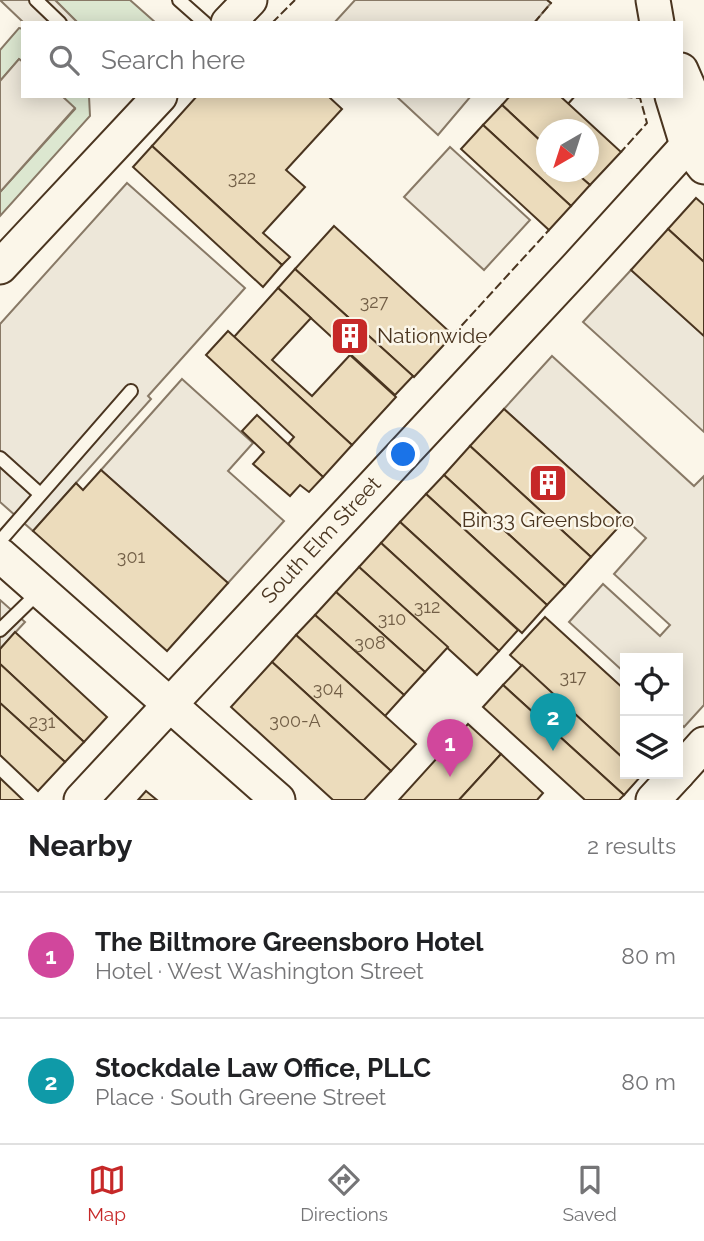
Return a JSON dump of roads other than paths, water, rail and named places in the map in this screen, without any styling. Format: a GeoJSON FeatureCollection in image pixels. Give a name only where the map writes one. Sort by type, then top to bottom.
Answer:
{"type":"FeatureCollection","features":[{"type":"Feature","properties":{"kind":"street"},"geometry":{"type":"LineString","coordinates":[[230,21],[250,0]]}},
{"type":"Feature","properties":{"kind":"street"},"geometry":{"type":"LineString","coordinates":[[653,0],[657,21]]}},
{"type":"Feature","properties":{"kind":"street"},"geometry":{"type":"LineString","coordinates":[[667,0],[670,21]]}},
{"type":"Feature","properties":{"kind":"street"},"geometry":{"type":"LineString","coordinates":[[683,77],[700,141]]}},
{"type":"Feature","properties":{"kind":"street"},"geometry":{"type":"LineString","coordinates":[[673,98],[700,141]]}},
{"type":"Feature","properties":{"kind":"street"},"geometry":{"type":"LineString","coordinates":[[0,267],[151,99]]}},
{"type":"Feature","properties":{"kind":"street","name":"South Elm Street"},"geometry":{"type":"LineString","coordinates":[[81,800],[577,267],[700,141]]}},
{"type":"Feature","properties":{"kind":"street"},"geometry":{"type":"LineString","coordinates":[[0,555],[278,800]]}},
{"type":"Feature","properties":{"kind":"street"},"geometry":{"type":"LineString","coordinates":[[683,767],[704,744]]}},
{"type":"Feature","properties":{"kind":"street"},"geometry":{"type":"LineString","coordinates":[[653,800],[672,779]]}},
{"type":"Feature","properties":{"kind":"lane"},"geometry":{"type":"LineString","coordinates":[[37,0],[58,21]]}},
{"type":"Feature","properties":{"kind":"lane"},"geometry":{"type":"LineString","coordinates":[[179,0],[203,21]]}},
{"type":"Feature","properties":{"kind":"lane"},"geometry":{"type":"LineString","coordinates":[[0,541],[131,391]]}},
{"type":"Feature","properties":{"kind":"lane"},"geometry":{"type":"LineString","coordinates":[[0,458],[40,494]]}},
{"type":"Feature","properties":{"kind":"lane"},"geometry":{"type":"LineString","coordinates":[[0,629],[41,590]]}},
{"type":"Feature","properties":{"kind":"place","name":"Nationwide"},"geometry":{"type":"Point","coordinates":[350,336]}},
{"type":"Feature","properties":{"kind":"place","name":"Bin33 Greensboro"},"geometry":{"type":"Point","coordinates":[548,483]}},
{"type":"Feature","properties":{"kind":"place","name":"Stockdale Law Office, PLLC"},"geometry":{"type":"Point","coordinates":[553,751]}},
{"type":"Feature","properties":{"kind":"place","name":"The Biltmore Greensboro Hotel"},"geometry":{"type":"Point","coordinates":[450,777]}}]}
